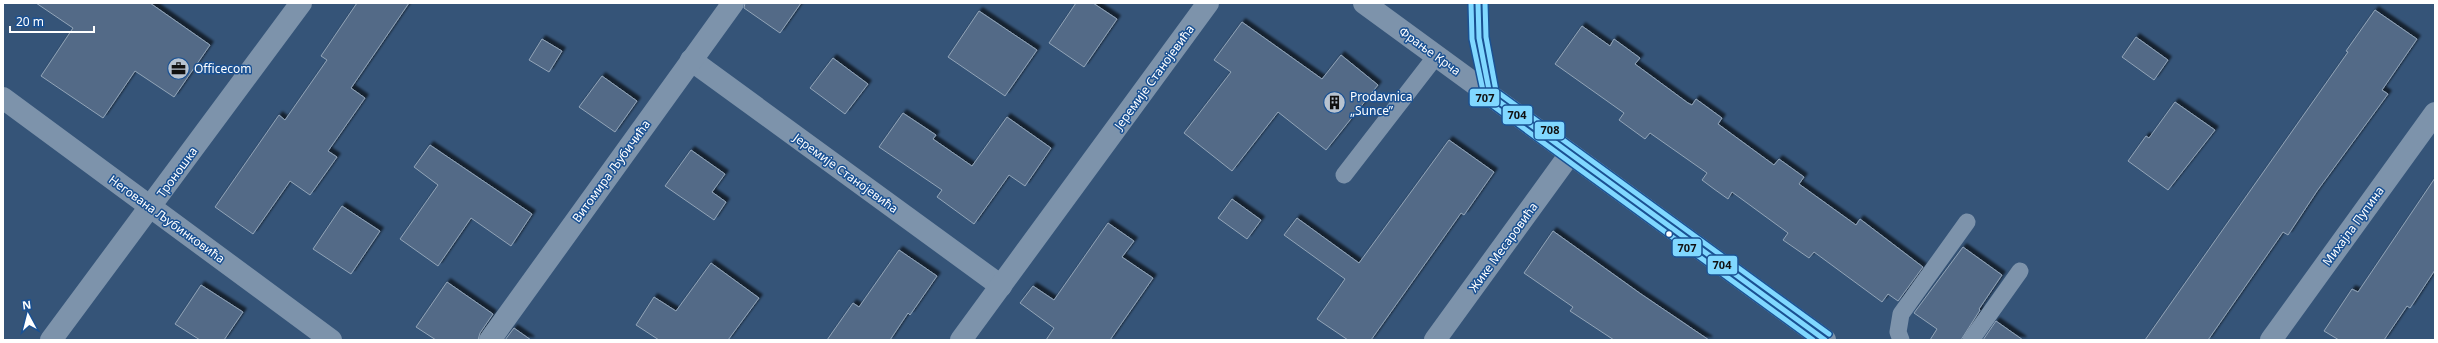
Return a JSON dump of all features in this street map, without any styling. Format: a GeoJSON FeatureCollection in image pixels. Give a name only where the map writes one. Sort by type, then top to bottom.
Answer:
{"type":"FeatureCollection","features":[{"type":"Feature","properties":{"kind":"street","name":"Троношка"},"geometry":{"type":"LineString","coordinates":[[51,340],[301,3]]}},
{"type":"Feature","properties":{"kind":"street","name":"Витомира Љубичића"},"geometry":{"type":"LineString","coordinates":[[490,340],[691,60],[734,3]]}},
{"type":"Feature","properties":{"kind":"street","name":"Јеремије Станојевића"},"geometry":{"type":"LineString","coordinates":[[961,340],[1208,3]]}},
{"type":"Feature","properties":{"kind":"street","name":"Фрање Крча"},"geometry":{"type":"LineString","coordinates":[[1369,5],[1436,56],[1825,340]]}},
{"type":"Feature","properties":{"kind":"street","name":"Јеремије Станојевића"},"geometry":{"type":"LineString","coordinates":[[691,60],[1001,286]]}},
{"type":"Feature","properties":{"kind":"street","name":"Негована Љубинковића"},"geometry":{"type":"LineString","coordinates":[[3,98],[331,340]]}},
{"type":"Feature","properties":{"kind":"street","name":"Михајла Пупина"},"geometry":{"type":"LineString","coordinates":[[2271,340],[2435,113]]}},
{"type":"Feature","properties":{"kind":"street","name":"Жике Месаровића"},"geometry":{"type":"LineString","coordinates":[[1435,340],[1570,154]]}},
{"type":"Feature","properties":{"kind":"lane"},"geometry":{"type":"LineString","coordinates":[[1478,3],[1479,38],[1490,95]]}},
{"type":"Feature","properties":{"kind":"lane"},"geometry":{"type":"LineString","coordinates":[[1344,175],[1436,56]]}},
{"type":"Feature","properties":{"kind":"lane"},"geometry":{"type":"LineString","coordinates":[[1901,340],[1898,332],[1901,314],[1968,222]]}},
{"type":"Feature","properties":{"kind":"lane"},"geometry":{"type":"LineString","coordinates":[[1971,340],[2020,271]]}},
{"type":"Feature","properties":{"kind":"building"},"geometry":{"type":"Polygon","coordinates":[[[36,3],[150,3],[210,45],[174,97],[135,71],[103,118],[41,76],[73,28],[36,3]]]}},
{"type":"Feature","properties":{"kind":"building"},"geometry":{"type":"Polygon","coordinates":[[[357,3],[409,3],[351,88],[365,98],[328,151],[337,157],[310,195],[290,181],[253,234],[215,207],[279,115],[285,120],[327,60],[321,56],[357,3]]]}},
{"type":"Feature","properties":{"kind":"building"},"geometry":{"type":"Polygon","coordinates":[[[745,3],[801,3],[780,33],[744,8],[745,3]]]}},
{"type":"Feature","properties":{"kind":"building"},"geometry":{"type":"Polygon","coordinates":[[[1076,3],[1093,3],[1117,19],[1084,67],[1049,43],[1076,3]]]}},
{"type":"Feature","properties":{"kind":"building"},"geometry":{"type":"Polygon","coordinates":[[[2375,10],[2417,39],[2382,90],[2388,94],[2317,191],[2288,235],[2283,232],[2208,340],[2145,340],[2348,52],[2346,51],[2375,10]]]}},
{"type":"Feature","properties":{"kind":"building"},"geometry":{"type":"Polygon","coordinates":[[[979,11],[1037,50],[1005,96],[948,57],[979,11]]]}},
{"type":"Feature","properties":{"kind":"building"},"geometry":{"type":"Polygon","coordinates":[[[1242,22],[1322,79],[1341,55],[1378,85],[1326,150],[1278,112],[1232,171],[1184,133],[1231,72],[1214,60],[1242,22]]]}},
{"type":"Feature","properties":{"kind":"building"},"geometry":{"type":"Polygon","coordinates":[[[1582,26],[1610,46],[1614,39],[1640,58],[1635,64],[1688,103],[1692,105],[1696,99],[1722,118],[1718,124],[1774,165],[1779,159],[1804,177],[1799,184],[1856,225],[1860,219],[1923,267],[1898,301],[1888,294],[1882,302],[1814,252],[1809,258],[1783,240],[1788,233],[1732,192],[1728,199],[1702,180],[1707,173],[1650,133],[1645,139],[1619,120],[1624,113],[1555,64],[1582,26]]]}},
{"type":"Feature","properties":{"kind":"building"},"geometry":{"type":"Polygon","coordinates":[[[2136,37],[2168,60],[2154,80],[2122,57],[2136,37]]]}},
{"type":"Feature","properties":{"kind":"building"},"geometry":{"type":"Polygon","coordinates":[[[542,39],[562,51],[549,72],[529,60],[542,39]]]}},
{"type":"Feature","properties":{"kind":"building"},"geometry":{"type":"Polygon","coordinates":[[[833,58],[868,84],[845,114],[810,88],[833,58]]]}},
{"type":"Feature","properties":{"kind":"building"},"geometry":{"type":"Polygon","coordinates":[[[602,76],[637,101],[615,132],[579,107],[602,76]]]}},
{"type":"Feature","properties":{"kind":"building"},"geometry":{"type":"Polygon","coordinates":[[[2175,102],[2215,130],[2168,190],[2128,161],[2146,136],[2149,138],[2175,102]]]}},
{"type":"Feature","properties":{"kind":"building"},"geometry":{"type":"Polygon","coordinates":[[[903,113],[936,135],[933,139],[972,166],[1007,117],[1051,148],[1025,186],[1009,175],[974,224],[937,197],[942,190],[879,147],[903,113]]]}},
{"type":"Feature","properties":{"kind":"building"},"geometry":{"type":"Polygon","coordinates":[[[1449,140],[1494,172],[1464,215],[1461,213],[1371,340],[1348,340],[1317,319],[1345,279],[1284,235],[1297,218],[1359,263],[1449,140]]]}},
{"type":"Feature","properties":{"kind":"building"},"geometry":{"type":"Polygon","coordinates":[[[430,145],[532,214],[511,246],[471,218],[438,266],[400,239],[438,185],[414,167],[430,145]]]}},
{"type":"Feature","properties":{"kind":"building"},"geometry":{"type":"Polygon","coordinates":[[[691,150],[725,174],[712,192],[726,202],[714,220],[665,186],[691,150]]]}},
{"type":"Feature","properties":{"kind":"building"},"geometry":{"type":"Polygon","coordinates":[[[2435,178],[2435,270],[2410,308],[2407,306],[2384,340],[2339,340],[2324,331],[2352,289],[2358,292],[2435,178]]]}},
{"type":"Feature","properties":{"kind":"building"},"geometry":{"type":"Polygon","coordinates":[[[1232,199],[1261,220],[1247,239],[1218,218],[1232,199]]]}},
{"type":"Feature","properties":{"kind":"building"},"geometry":{"type":"Polygon","coordinates":[[[342,206],[380,231],[351,274],[313,249],[342,206]]]}},
{"type":"Feature","properties":{"kind":"building"},"geometry":{"type":"Polygon","coordinates":[[[1108,223],[1134,241],[1122,257],[1153,278],[1110,340],[1046,340],[1054,328],[1020,303],[1033,286],[1054,300],[1108,223]]]}},
{"type":"Feature","properties":{"kind":"building"},"geometry":{"type":"Polygon","coordinates":[[[1553,231],[1641,294],[1709,340],[1614,340],[1570,311],[1573,307],[1524,273],[1553,231]]]}},
{"type":"Feature","properties":{"kind":"building"},"geometry":{"type":"Polygon","coordinates":[[[1963,247],[2002,275],[1979,309],[1980,310],[1961,340],[1930,340],[1937,329],[1914,313],[1963,247]]]}},
{"type":"Feature","properties":{"kind":"building"},"geometry":{"type":"Polygon","coordinates":[[[899,250],[937,276],[910,315],[908,313],[890,340],[827,340],[853,303],[859,307],[899,250]]]}},
{"type":"Feature","properties":{"kind":"building"},"geometry":{"type":"Polygon","coordinates":[[[711,263],[759,298],[728,340],[659,340],[636,325],[654,297],[676,311],[711,263]]]}},
{"type":"Feature","properties":{"kind":"building"},"geometry":{"type":"Polygon","coordinates":[[[447,282],[493,314],[480,333],[478,340],[436,340],[416,327],[447,282]]]}},
{"type":"Feature","properties":{"kind":"building"},"geometry":{"type":"Polygon","coordinates":[[[201,285],[243,312],[224,340],[200,340],[175,324],[201,285]]]}},
{"type":"Feature","properties":{"kind":"building"},"geometry":{"type":"Polygon","coordinates":[[[1996,321],[2023,340],[1983,340],[1996,321]]]}},
{"type":"Feature","properties":{"kind":"building"},"geometry":{"type":"Polygon","coordinates":[[[514,328],[531,340],[505,340],[514,328]]]}},
{"type":"Feature","properties":{"kind":"transit line","name":"707"},"geometry":{"type":"LineString","coordinates":[[1471,3],[1472,39],[1485,100],[1813,340]]}},
{"type":"Feature","properties":{"kind":"transit line","name":"704"},"geometry":{"type":"LineString","coordinates":[[1478,3],[1479,38],[1490,95],[1825,340]]}},
{"type":"Feature","properties":{"kind":"transit line","name":"708"},"geometry":{"type":"LineString","coordinates":[[1485,3],[1486,37],[1496,91],[1829,334]]}},
{"type":"Feature","properties":{"kind":"place","name":"Officecom"},"geometry":{"type":"Point","coordinates":[179,68]}},
{"type":"Feature","properties":{"kind":"place","name":"Prodavnica „Sunce”"},"geometry":{"type":"Point","coordinates":[1334,103]}}]}
